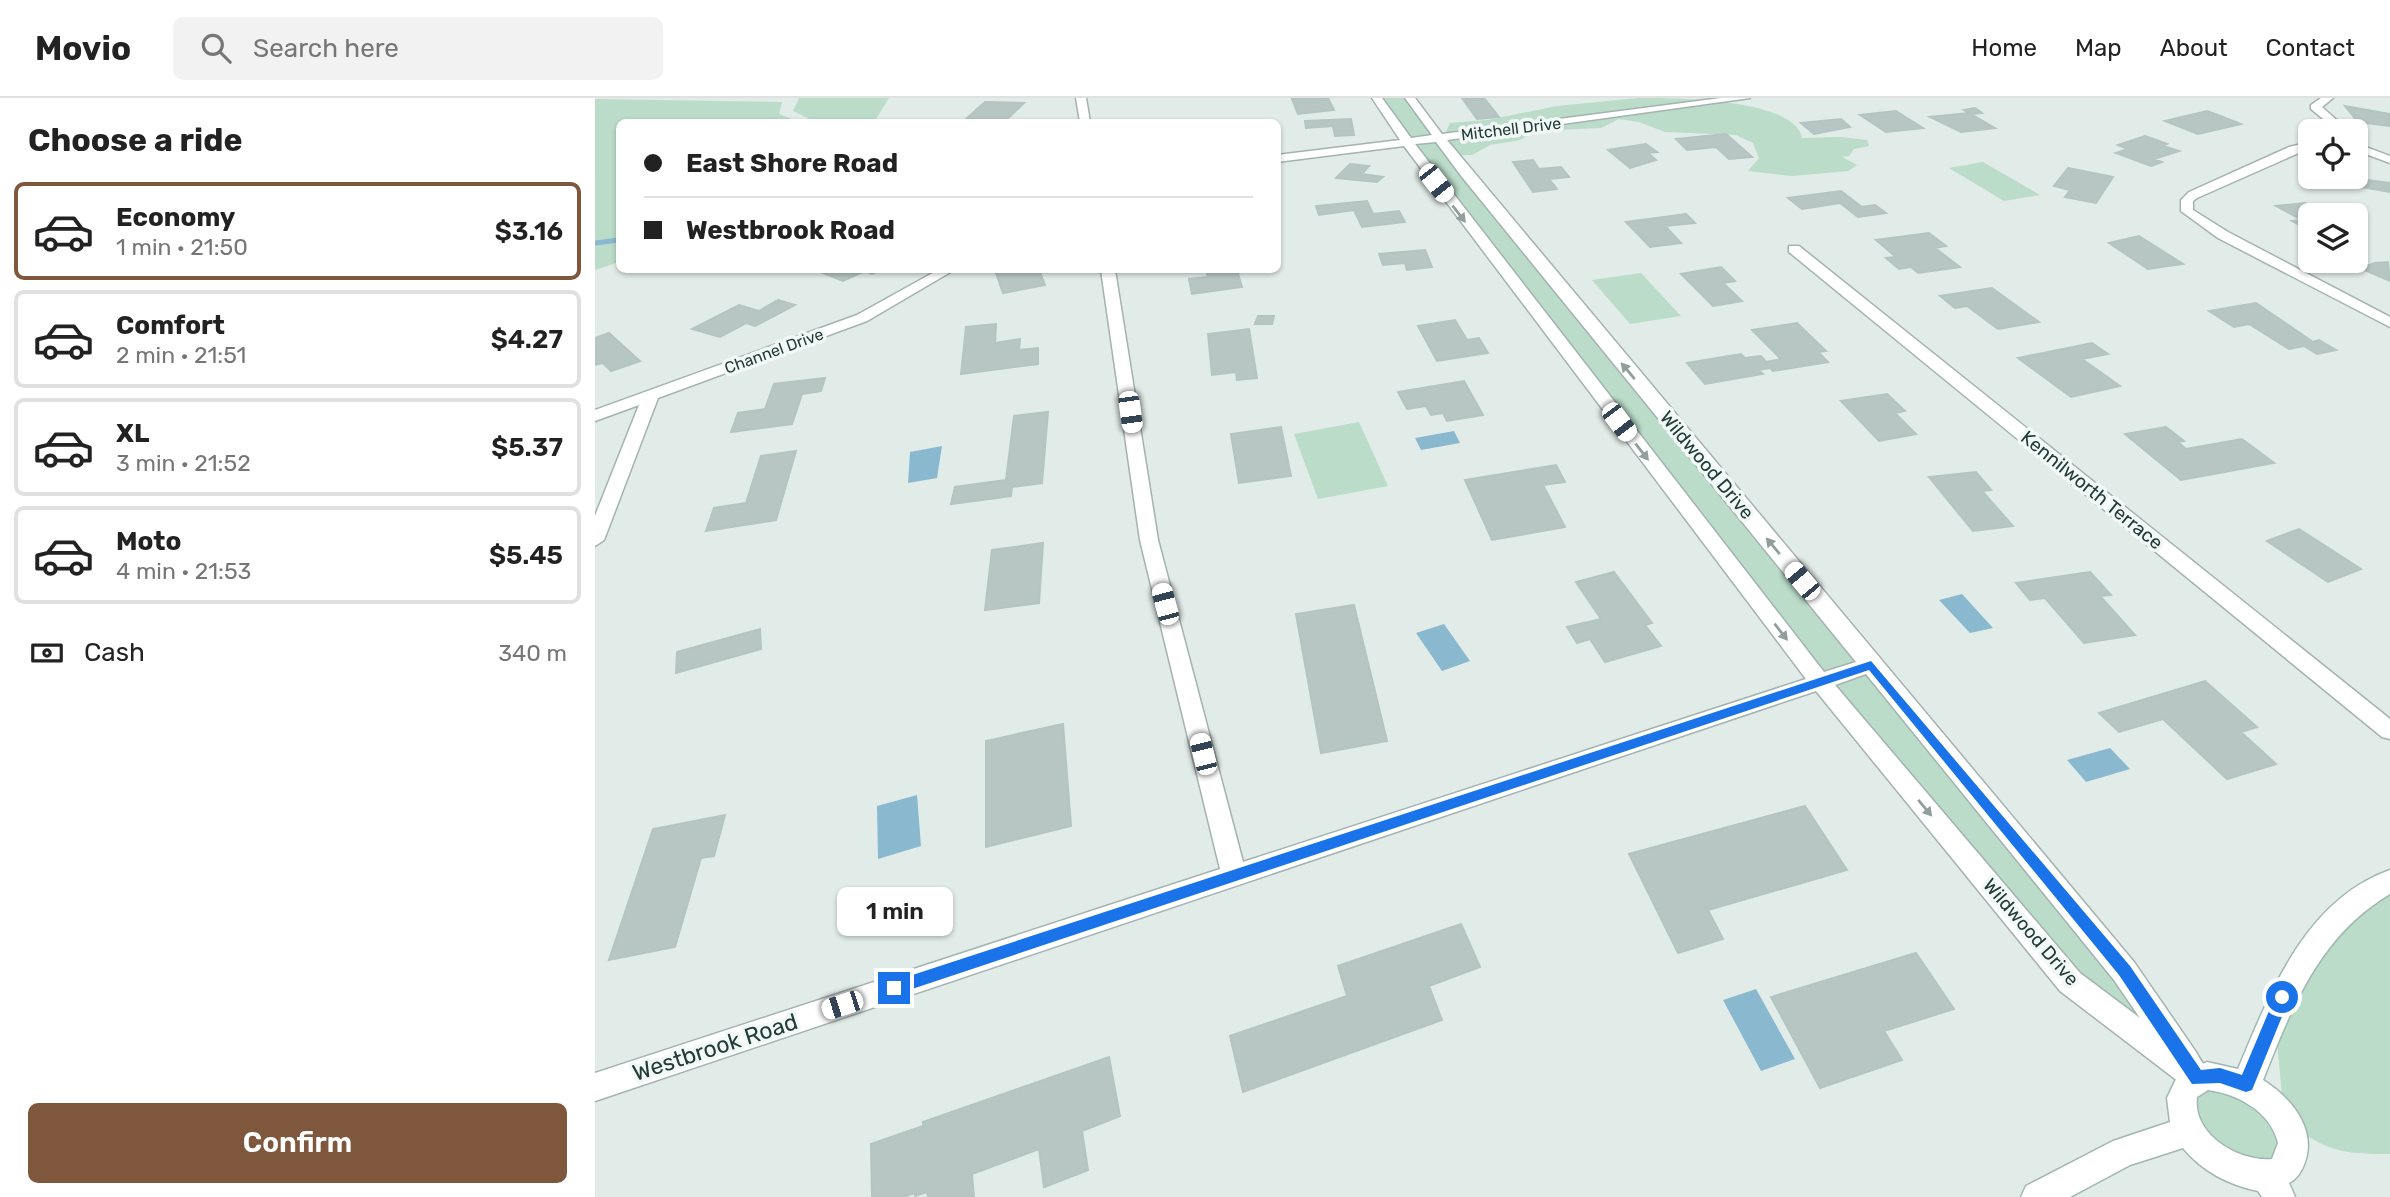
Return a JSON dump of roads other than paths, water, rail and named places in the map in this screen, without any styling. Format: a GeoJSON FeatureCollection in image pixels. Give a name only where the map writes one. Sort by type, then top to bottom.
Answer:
{"type":"FeatureCollection","features":[{"type":"Feature","properties":{"kind":"street"},"geometry":{"type":"LineString","coordinates":[[1081,98],[1084,119]]}},
{"type":"Feature","properties":{"kind":"street","name":"Wildwood Drive"},"geometry":{"type":"LineString","coordinates":[[1377,98],[1436,183],[1820,682],[2070,982],[2197,1078]]}},
{"type":"Feature","properties":{"kind":"street","name":"Wildwood Drive"},"geometry":{"type":"LineString","coordinates":[[1410,98],[1439,139],[2124,971],[2197,1078]]}},
{"type":"Feature","properties":{"kind":"street","name":"Mitchell Drive"},"geometry":{"type":"LineString","coordinates":[[1281,158],[1439,139],[1708,100],[1745,98]]}},
{"type":"Feature","properties":{"kind":"street"},"geometry":{"type":"LineString","coordinates":[[2328,98],[2315,107],[2330,119]]}},
{"type":"Feature","properties":{"kind":"street"},"geometry":{"type":"LineString","coordinates":[[2368,145],[2390,146]]}},
{"type":"Feature","properties":{"kind":"street"},"geometry":{"type":"LineString","coordinates":[[2298,148],[2193,195],[2187,200],[2187,211],[2223,235],[2390,323]]}},
{"type":"Feature","properties":{"kind":"street"},"geometry":{"type":"LineString","coordinates":[[2368,151],[2390,160]]}},
{"type":"Feature","properties":{"kind":"street","name":"Kennilworth Terrace"},"geometry":{"type":"LineString","coordinates":[[1794,249],[2390,731]]}},
{"type":"Feature","properties":{"kind":"street","name":"Channel Drive"},"geometry":{"type":"LineString","coordinates":[[595,416],[862,318],[942,273]]}},
{"type":"Feature","properties":{"kind":"street"},"geometry":{"type":"LineString","coordinates":[[1108,273],[1149,540],[1234,876]]}},
{"type":"Feature","properties":{"kind":"street"},"geometry":{"type":"LineString","coordinates":[[595,540],[651,396]]}},
{"type":"Feature","properties":{"kind":"street","name":"Westbrook Road"},"geometry":{"type":"LineString","coordinates":[[595,1087],[1871,665]]}},
{"type":"Feature","properties":{"kind":"street"},"geometry":{"type":"LineString","coordinates":[[2246,1085],[2291,975],[2341,912],[2390,881]]}},
{"type":"Feature","properties":{"kind":"street"},"geometry":{"type":"LineString","coordinates":[[2220,1076],[2246,1085],[2279,1112],[2289,1129],[2293,1145],[2291,1160],[2274,1187],[2215,1160],[2188,1131],[2181,1104],[2182,1093],[2197,1078],[2220,1076]]}},
{"type":"Feature","properties":{"kind":"street"},"geometry":{"type":"LineString","coordinates":[[2037,1197],[2124,1152],[2188,1131]]}},
{"type":"Feature","properties":{"kind":"water"},"geometry":{"type":"Polygon","coordinates":[[[1454,431],[1460,443],[1421,450],[1415,438],[1454,431]]]}},
{"type":"Feature","properties":{"kind":"water"},"geometry":{"type":"Polygon","coordinates":[[[942,446],[937,478],[908,483],[910,452],[942,446]]]}},
{"type":"Feature","properties":{"kind":"water"},"geometry":{"type":"Polygon","coordinates":[[[1962,594],[1993,628],[1970,633],[1939,600],[1962,594]]]}},
{"type":"Feature","properties":{"kind":"water"},"geometry":{"type":"Polygon","coordinates":[[[1444,624],[1470,661],[1442,671],[1416,633],[1444,624]]]}},
{"type":"Feature","properties":{"kind":"water"},"geometry":{"type":"Polygon","coordinates":[[[2110,748],[2130,769],[2086,782],[2067,760],[2110,748]]]}},
{"type":"Feature","properties":{"kind":"water"},"geometry":{"type":"Polygon","coordinates":[[[917,795],[921,846],[878,859],[877,806],[917,795]]]}},
{"type":"Feature","properties":{"kind":"water"},"geometry":{"type":"Polygon","coordinates":[[[1756,989],[1795,1059],[1761,1071],[1723,1000],[1756,989]]]}},
{"type":"Feature","properties":{"kind":"waterway"},"geometry":{"type":"LineString","coordinates":[[595,243],[616,240]]}}]}
